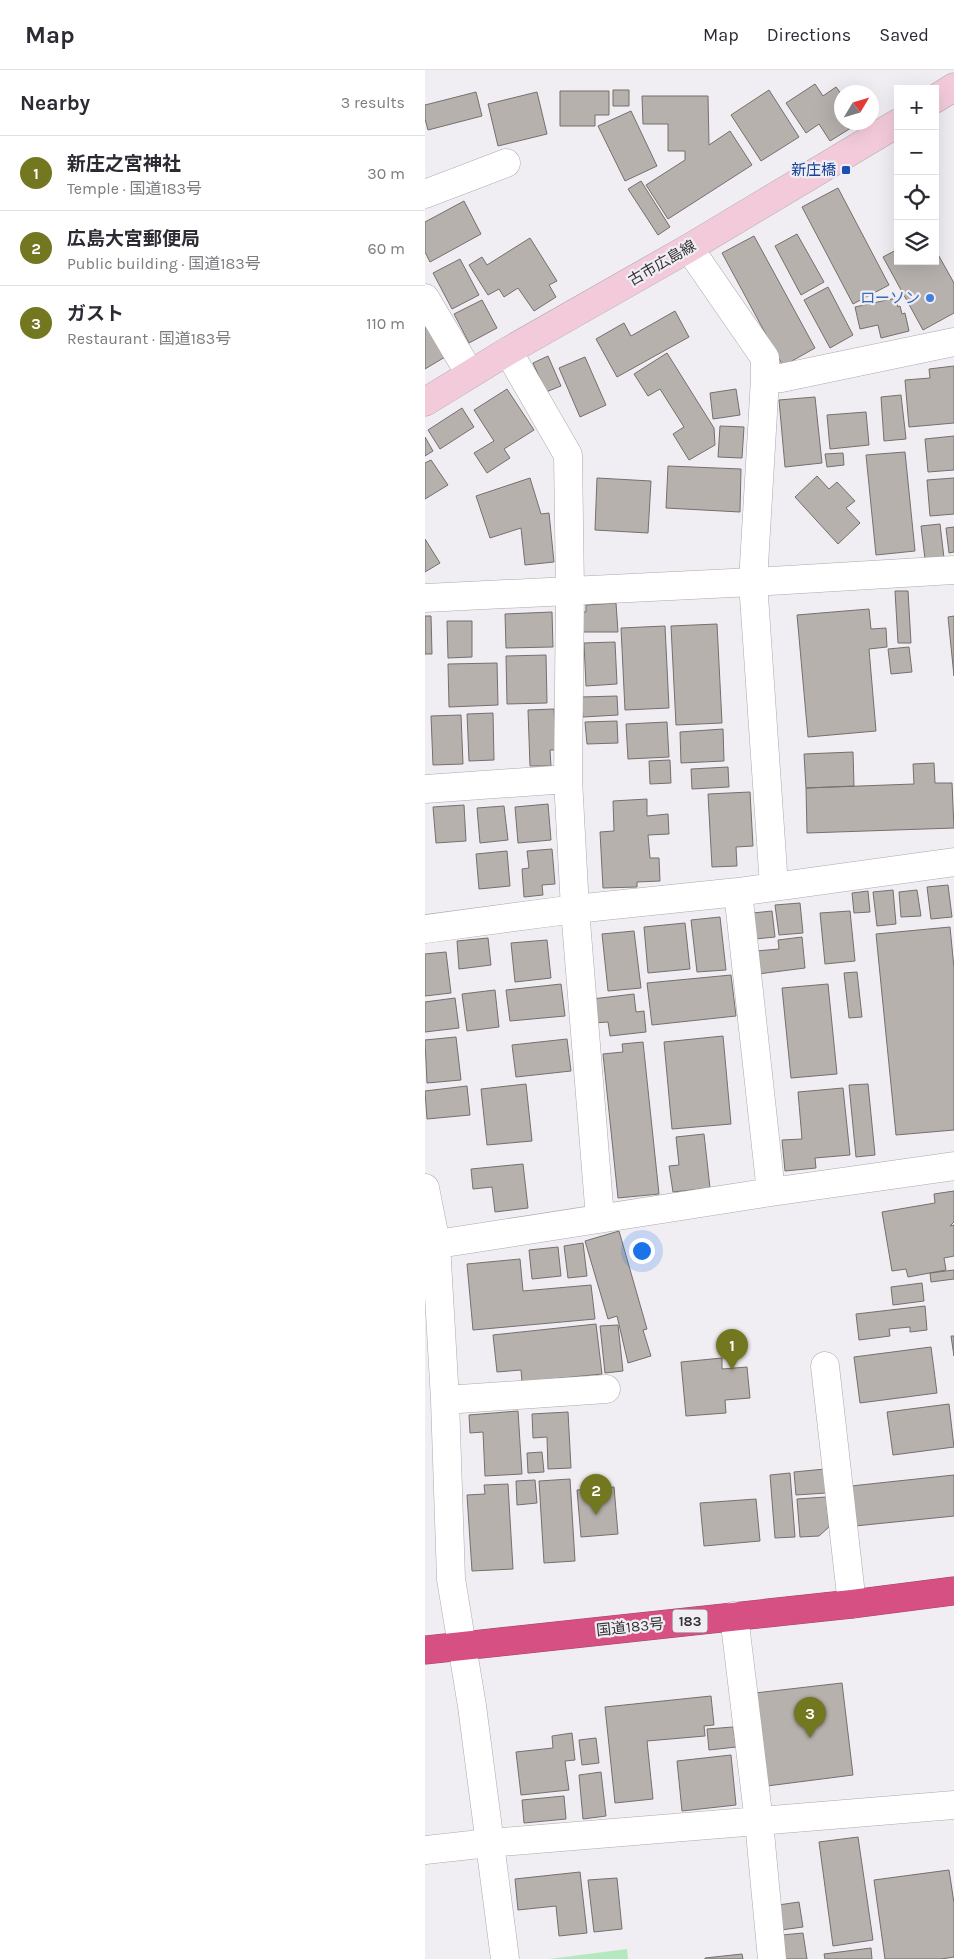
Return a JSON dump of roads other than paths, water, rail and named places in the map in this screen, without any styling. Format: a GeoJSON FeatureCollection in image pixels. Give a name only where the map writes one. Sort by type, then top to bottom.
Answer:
{"type":"FeatureCollection","features":[{"type":"Feature","properties":{"kind":"highway","name":"国道183号"},"geometry":{"type":"LineString","coordinates":[[425,1650],[852,1604],[954,1591]]}},
{"type":"Feature","properties":{"kind":"main road"},"geometry":{"type":"LineString","coordinates":[[939,96],[954,87]]}},
{"type":"Feature","properties":{"kind":"main road","name":"古市広島線"},"geometry":{"type":"LineString","coordinates":[[425,402],[508,351],[689,248],[894,125]]}},
{"type":"Feature","properties":{"kind":"street"},"geometry":{"type":"LineString","coordinates":[[425,194],[506,163]]}},
{"type":"Feature","properties":{"kind":"street"},"geometry":{"type":"LineString","coordinates":[[689,248],[765,358],[753,582],[773,886]]}},
{"type":"Feature","properties":{"kind":"street"},"geometry":{"type":"LineString","coordinates":[[425,298],[470,374]]}},
{"type":"Feature","properties":{"kind":"street"},"geometry":{"type":"LineString","coordinates":[[765,379],[781,378],[954,342]]}},
{"type":"Feature","properties":{"kind":"street"},"geometry":{"type":"LineString","coordinates":[[508,351],[569,455],[568,779],[575,909],[600,1218]]}},
{"type":"Feature","properties":{"kind":"street"},"geometry":{"type":"LineString","coordinates":[[425,598],[570,592],[954,570]]}},
{"type":"Feature","properties":{"kind":"street"},"geometry":{"type":"LineString","coordinates":[[425,789],[568,779]]}},
{"type":"Feature","properties":{"kind":"street"},"geometry":{"type":"LineString","coordinates":[[425,929],[575,909],[738,892],[954,862]]}},
{"type":"Feature","properties":{"kind":"street"},"geometry":{"type":"LineString","coordinates":[[738,892],[771,1192]]}},
{"type":"Feature","properties":{"kind":"street"},"geometry":{"type":"LineString","coordinates":[[430,1245],[771,1192],[954,1166]]}},
{"type":"Feature","properties":{"kind":"street"},"geometry":{"type":"LineString","coordinates":[[425,1188],[445,1400],[451,1579],[472,1706],[505,1959]]}},
{"type":"Feature","properties":{"kind":"street"},"geometry":{"type":"LineString","coordinates":[[825,1366],[852,1604]]}},
{"type":"Feature","properties":{"kind":"street"},"geometry":{"type":"LineString","coordinates":[[445,1400],[606,1389]]}},
{"type":"Feature","properties":{"kind":"street"},"geometry":{"type":"LineString","coordinates":[[734,1616],[759,1822],[772,1959]]}},
{"type":"Feature","properties":{"kind":"street"},"geometry":{"type":"LineString","coordinates":[[425,1850],[489,1843],[954,1805]]}},
{"type":"Feature","properties":{"kind":"place","name":"新庄橋"},"geometry":{"type":"Point","coordinates":[846,170]}},
{"type":"Feature","properties":{"kind":"place","name":"ローソン"},"geometry":{"type":"Point","coordinates":[930,298]}},
{"type":"Feature","properties":{"kind":"place","name":"新庄之宮神社"},"geometry":{"type":"Point","coordinates":[732,1370]}},
{"type":"Feature","properties":{"kind":"place","name":"広島大宮郵便局"},"geometry":{"type":"Point","coordinates":[596,1515]}},
{"type":"Feature","properties":{"kind":"place","name":"ガスト"},"geometry":{"type":"Point","coordinates":[810,1738]}}]}
